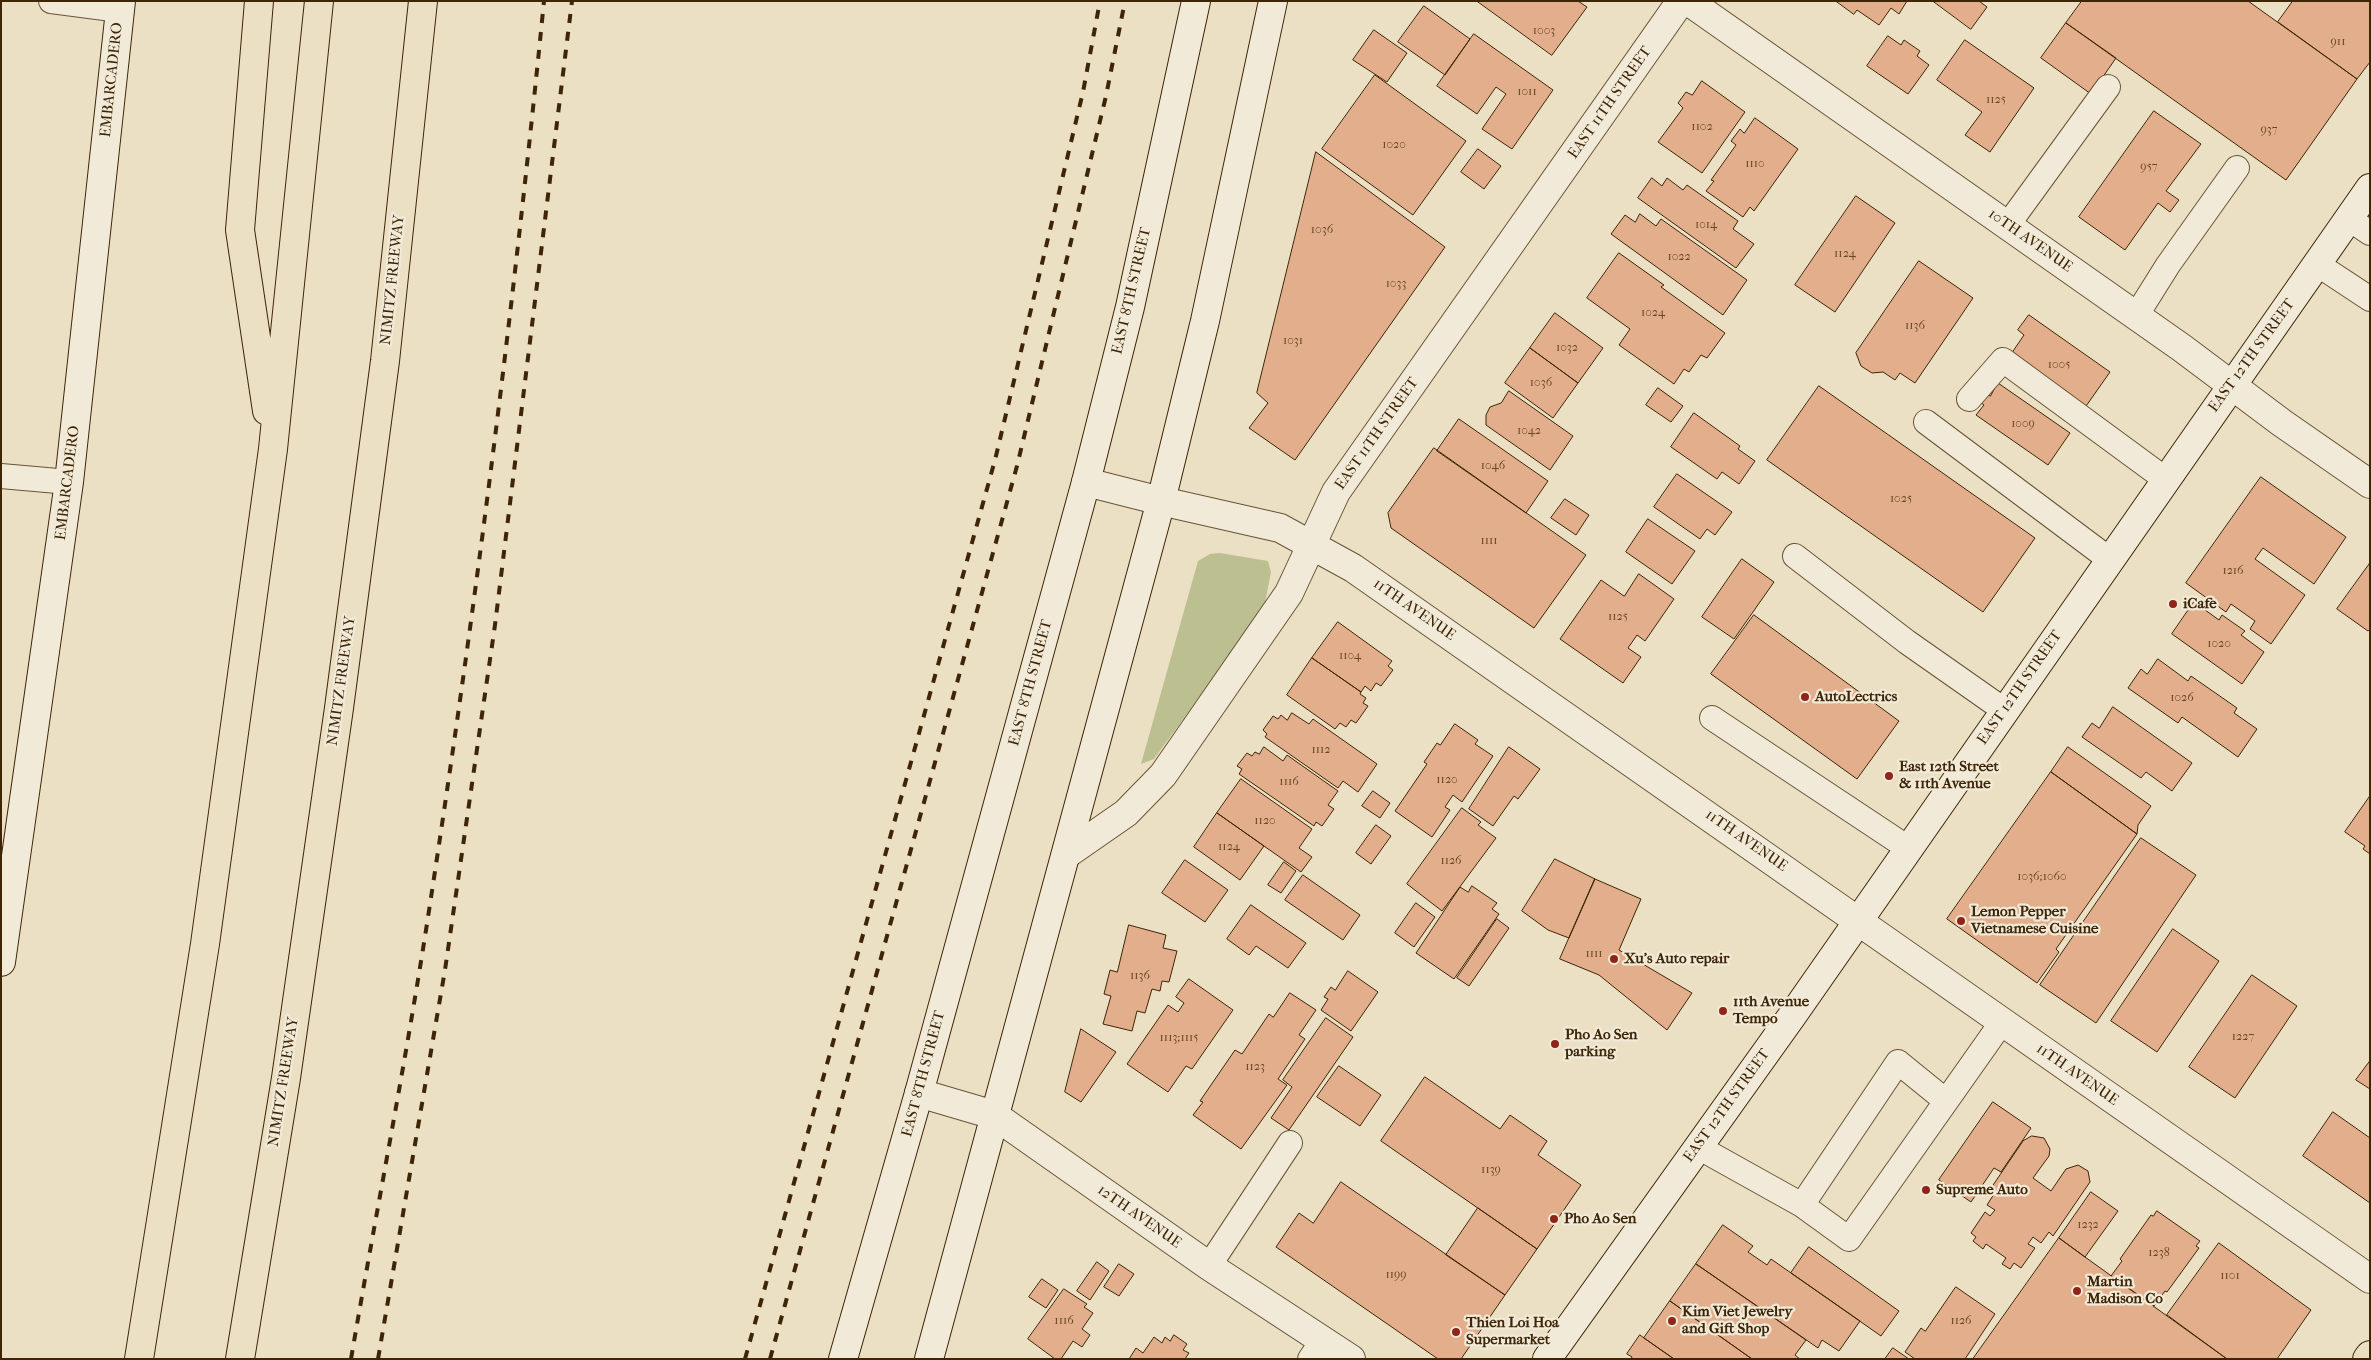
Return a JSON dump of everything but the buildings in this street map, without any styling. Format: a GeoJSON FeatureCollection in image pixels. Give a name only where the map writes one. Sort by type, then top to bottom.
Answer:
{"type":"FeatureCollection","features":[{"type":"Feature","properties":{"kind":"main road"},"geometry":{"type":"LineString","coordinates":[[259,1],[240,230],[273,449]]}},
{"type":"Feature","properties":{"kind":"main road"},"geometry":{"type":"LineString","coordinates":[[139,1359],[205,944],[273,449],[318,1]]}},
{"type":"Feature","properties":{"kind":"main road","name":"NIMITZ FREEWAY"},"geometry":{"type":"LineString","coordinates":[[240,1359],[287,1068],[339,708],[385,361],[423,1]]}},
{"type":"Feature","properties":{"kind":"main road","name":"EAST 8TH STREET"},"geometry":{"type":"LineString","coordinates":[[843,1359],[919,1093],[1086,482],[1130,307],[1196,1]]}},
{"type":"Feature","properties":{"kind":"main road"},"geometry":{"type":"LineString","coordinates":[[929,1359],[1161,502],[1205,321],[1273,1]]}},
{"type":"Feature","properties":{"kind":"main road","name":"EAST 11TH STREET"},"geometry":{"type":"LineString","coordinates":[[1067,854],[1126,813],[1163,775],[1289,593],[1336,492],[1681,1]]}},
{"type":"Feature","properties":{"kind":"main road","name":"10TH AVENUE"},"geometry":{"type":"LineString","coordinates":[[1688,1],[2136,316],[2370,484]]}},
{"type":"Feature","properties":{"kind":"main road","name":"EMBARCADERO"},"geometry":{"type":"LineString","coordinates":[[1,962],[6,892],[69,482],[120,6]]}},
{"type":"Feature","properties":{"kind":"main road","name":"EAST 12TH STREET"},"geometry":{"type":"LineString","coordinates":[[1547,1359],[1858,920],[2230,385],[2317,264],[2359,225],[2370,188]]}},
{"type":"Feature","properties":{"kind":"main road","name":"11TH AVENUE"},"geometry":{"type":"LineString","coordinates":[[1086,482],[1161,502],[1280,528],[1352,568],[2370,1279]]}},
{"type":"Feature","properties":{"kind":"main road","name":"12TH AVENUE"},"geometry":{"type":"LineString","coordinates":[[919,1093],[994,1115],[1209,1266],[1316,1349],[1351,1359]]}},
{"type":"Feature","properties":{"kind":"main road"},"geometry":{"type":"LineString","coordinates":[[2367,1359],[2370,1355]]}},
{"type":"Feature","properties":{"kind":"lane"},"geometry":{"type":"LineString","coordinates":[[52,1],[120,6]]}},
{"type":"Feature","properties":{"kind":"lane"},"geometry":{"type":"LineString","coordinates":[[2007,226],[2108,87]]}},
{"type":"Feature","properties":{"kind":"lane"},"geometry":{"type":"LineString","coordinates":[[2136,316],[2168,265],[2238,168]]}},
{"type":"Feature","properties":{"kind":"lane"},"geometry":{"type":"LineString","coordinates":[[2317,264],[2370,299]]}},
{"type":"Feature","properties":{"kind":"lane"},"geometry":{"type":"LineString","coordinates":[[1969,399],[2003,360],[2165,478]]}},
{"type":"Feature","properties":{"kind":"lane"},"geometry":{"type":"LineString","coordinates":[[1926,422],[2109,559]]}},
{"type":"Feature","properties":{"kind":"lane"},"geometry":{"type":"LineString","coordinates":[[1,476],[69,482]]}},
{"type":"Feature","properties":{"kind":"lane"},"geometry":{"type":"LineString","coordinates":[[1795,556],[1907,642],[2004,710]]}},
{"type":"Feature","properties":{"kind":"lane"},"geometry":{"type":"LineString","coordinates":[[1712,718],[1908,848]]}},
{"type":"Feature","properties":{"kind":"lane"},"geometry":{"type":"LineString","coordinates":[[1698,1147],[1802,1206],[1849,1239],[2002,1022]]}},
{"type":"Feature","properties":{"kind":"lane"},"geometry":{"type":"LineString","coordinates":[[1802,1206],[1898,1062],[1946,1101]]}},
{"type":"Feature","properties":{"kind":"lane"},"geometry":{"type":"LineString","coordinates":[[1209,1266],[1290,1143]]}},
{"type":"Feature","properties":{"kind":"green space"},"geometry":{"type":"Polygon","coordinates":[[[1220,553],[1268,561],[1271,572],[1264,608],[1154,759],[1141,764],[1198,561],[1210,554],[1220,553]]]}},
{"type":"Feature","properties":{"kind":"railway"},"geometry":{"type":"LineString","coordinates":[[351,1359],[421,961],[463,679],[507,340],[544,1]]}},
{"type":"Feature","properties":{"kind":"railway"},"geometry":{"type":"LineString","coordinates":[[378,1359],[445,970],[495,625],[572,1]]}},
{"type":"Feature","properties":{"kind":"railway"},"geometry":{"type":"LineString","coordinates":[[745,1359],[995,460],[1083,92],[1100,1]]}},
{"type":"Feature","properties":{"kind":"railway"},"geometry":{"type":"LineString","coordinates":[[770,1359],[1017,466],[1106,96],[1125,1]]}},
{"type":"Feature","properties":{"kind":"place","name":"iCafe"},"geometry":{"type":"Point","coordinates":[2173,604]}},
{"type":"Feature","properties":{"kind":"place","name":"AutoLectrics"},"geometry":{"type":"Point","coordinates":[1805,697]}},
{"type":"Feature","properties":{"kind":"place","name":"East 12th Street & 11th Avenue"},"geometry":{"type":"Point","coordinates":[1889,776]}},
{"type":"Feature","properties":{"kind":"place","name":"Lemon Pepper Vietnamese Cuisine"},"geometry":{"type":"Point","coordinates":[1961,921]}},
{"type":"Feature","properties":{"kind":"place","name":"Xu's Auto repair"},"geometry":{"type":"Point","coordinates":[1614,959]}},
{"type":"Feature","properties":{"kind":"place","name":"11th Avenue Tempo"},"geometry":{"type":"Point","coordinates":[1723,1011]}},
{"type":"Feature","properties":{"kind":"place","name":"Pho Ao Sen parking"},"geometry":{"type":"Point","coordinates":[1555,1044]}},
{"type":"Feature","properties":{"kind":"place","name":"Supreme Auto"},"geometry":{"type":"Point","coordinates":[1926,1190]}},
{"type":"Feature","properties":{"kind":"place","name":"Pho Ao Sen"},"geometry":{"type":"Point","coordinates":[1554,1219]}},
{"type":"Feature","properties":{"kind":"place","name":"Martin Madison Co"},"geometry":{"type":"Point","coordinates":[2077,1291]}},
{"type":"Feature","properties":{"kind":"place","name":"Kim Viet Jewelry and Gift Shop"},"geometry":{"type":"Point","coordinates":[1672,1321]}},
{"type":"Feature","properties":{"kind":"place","name":"Thien Loi Hoa Supermarket"},"geometry":{"type":"Point","coordinates":[1456,1332]}}]}
